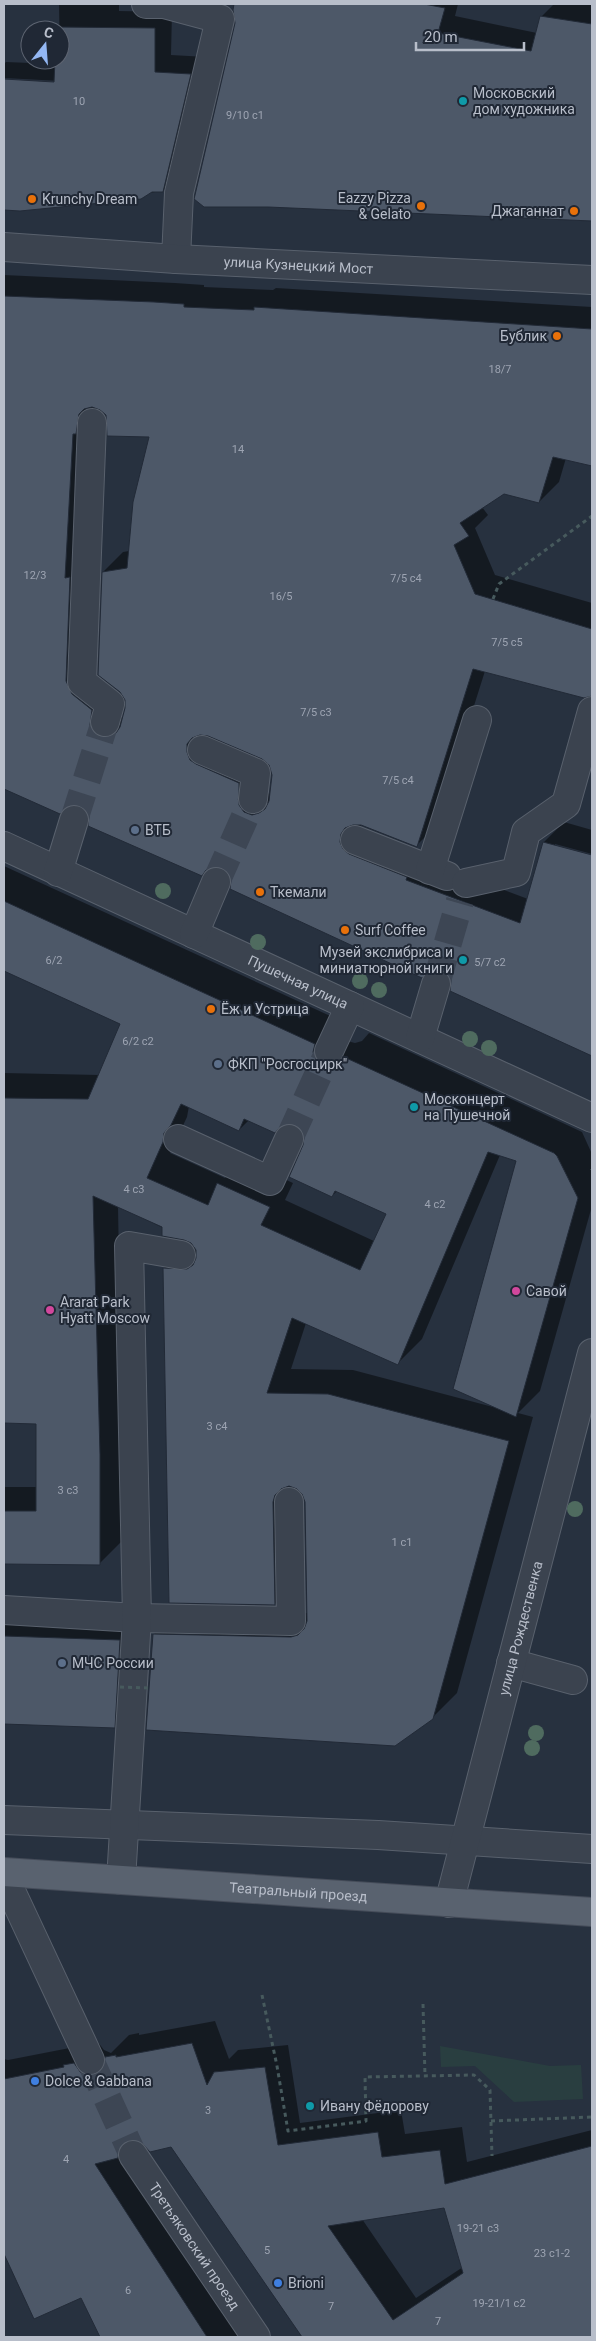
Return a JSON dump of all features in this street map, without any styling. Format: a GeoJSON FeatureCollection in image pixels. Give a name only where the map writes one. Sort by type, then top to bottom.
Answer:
{"type":"FeatureCollection","features":[{"type":"Feature","properties":{"kind":"main road","name":"Театральный проезд"},"geometry":{"type":"LineString","coordinates":[[4,1872],[449,1904],[592,1912]]}},
{"type":"Feature","properties":{"kind":"street"},"geometry":{"type":"LineString","coordinates":[[146,4],[164,4],[220,19],[179,193],[176,259]]}},
{"type":"Feature","properties":{"kind":"street","name":"улица Кузнецкий Мост"},"geometry":{"type":"LineString","coordinates":[[4,248],[176,259],[592,280]]}},
{"type":"Feature","properties":{"kind":"street"},"geometry":{"type":"LineString","coordinates":[[92,423],[82,682],[110,704],[104,722]]}},
{"type":"Feature","properties":{"kind":"street"},"geometry":{"type":"LineString","coordinates":[[355,840],[430,870],[463,892],[516,872],[526,832],[566,804],[592,711]]}},
{"type":"Feature","properties":{"kind":"street"},"geometry":{"type":"LineString","coordinates":[[430,870],[477,720]]}},
{"type":"Feature","properties":{"kind":"street"},"geometry":{"type":"LineString","coordinates":[[202,750],[256,774],[253,799]]}},
{"type":"Feature","properties":{"kind":"street"},"geometry":{"type":"LineString","coordinates":[[58,872],[74,820]]}},
{"type":"Feature","properties":{"kind":"street","name":"Пушечная улица"},"geometry":{"type":"LineString","coordinates":[[4,846],[592,1118]]}},
{"type":"Feature","properties":{"kind":"street"},"geometry":{"type":"LineString","coordinates":[[194,934],[216,882]]}},
{"type":"Feature","properties":{"kind":"street"},"geometry":{"type":"LineString","coordinates":[[420,1038],[436,984]]}},
{"type":"Feature","properties":{"kind":"street"},"geometry":{"type":"LineString","coordinates":[[330,1051],[350,1006]]}},
{"type":"Feature","properties":{"kind":"street"},"geometry":{"type":"LineString","coordinates":[[178,1139],[270,1181],[289,1140]]}},
{"type":"Feature","properties":{"kind":"street"},"geometry":{"type":"LineString","coordinates":[[121,1880],[137,1618],[129,1246],[181,1254]]}},
{"type":"Feature","properties":{"kind":"street","name":"улица Рождественка"},"geometry":{"type":"LineString","coordinates":[[449,1904],[592,1353]]}},
{"type":"Feature","properties":{"kind":"street"},"geometry":{"type":"LineString","coordinates":[[4,1610],[137,1618],[291,1621],[289,1502]]}},
{"type":"Feature","properties":{"kind":"street"},"geometry":{"type":"LineString","coordinates":[[511,1663],[573,1680]]}},
{"type":"Feature","properties":{"kind":"street"},"geometry":{"type":"LineString","coordinates":[[4,1820],[466,1840],[592,1848]]}},
{"type":"Feature","properties":{"kind":"street"},"geometry":{"type":"LineString","coordinates":[[4,1876],[90,2060]]}},
{"type":"Feature","properties":{"kind":"street","name":"Третьяковский проезд"},"geometry":{"type":"LineString","coordinates":[[133,2155],[256,2337]]}},
{"type":"Feature","properties":{"kind":"path"},"geometry":{"type":"LineString","coordinates":[[494,599],[499,584],[592,516]]}},
{"type":"Feature","properties":{"kind":"path"},"geometry":{"type":"LineString","coordinates":[[120,1687],[151,1688]]}},
{"type":"Feature","properties":{"kind":"path"},"geometry":{"type":"LineString","coordinates":[[262,1996],[288,2131],[366,2121],[366,2076],[474,2075],[490,2090],[492,2156]]}},
{"type":"Feature","properties":{"kind":"path"},"geometry":{"type":"LineString","coordinates":[[424,2004],[425,2076]]}},
{"type":"Feature","properties":{"kind":"path"},"geometry":{"type":"LineString","coordinates":[[491,2121],[592,2117]]}},
{"type":"Feature","properties":{"kind":"green space"},"geometry":{"type":"Polygon","coordinates":[[[440,2046],[550,2066],[581,2065],[583,2099],[514,2102],[475,2066],[441,2067],[440,2046]]]}},
{"type":"Feature","properties":{"kind":"building","name":"Московский дом художника"},"geometry":{"type":"Polygon","coordinates":[[[234,4],[424,4],[445,8],[438,33],[531,51],[540,16],[592,24],[592,221],[268,207],[204,207],[194,199],[235,23],[234,4]]]}},
{"type":"Feature","properties":{"kind":"building"},"geometry":{"type":"Polygon","coordinates":[[[70,27],[155,28],[155,72],[191,74],[163,192],[152,192],[141,199],[20,211],[4,210],[4,79],[54,82],[55,70],[70,70],[70,27]]]}},
{"type":"Feature","properties":{"kind":"building"},"geometry":{"type":"Polygon","coordinates":[[[4,296],[154,302],[184,304],[184,307],[254,310],[254,307],[592,329],[592,466],[553,457],[539,503],[504,494],[460,523],[469,536],[454,545],[475,594],[592,629],[592,696],[584,698],[473,669],[417,847],[361,825],[345,828],[341,834],[340,842],[343,849],[349,854],[407,877],[406,880],[520,923],[543,842],[592,855],[592,1056],[450,991],[451,980],[448,974],[441,969],[432,969],[422,978],[230,889],[231,880],[229,873],[223,868],[214,867],[206,870],[202,876],[88,826],[89,816],[85,809],[79,805],[70,805],[60,814],[4,789],[4,296]],[[92,407],[84,409],[79,414],[76,434],[73,434],[65,578],[70,577],[66,681],[72,694],[92,710],[90,725],[94,733],[100,737],[108,737],[116,733],[120,727],[125,700],[120,692],[98,675],[102,572],[127,568],[133,502],[149,437],[107,436],[106,415],[92,407]],[[200,735],[192,738],[187,744],[190,760],[239,783],[239,805],[244,812],[252,815],[265,809],[269,801],[272,775],[269,765],[262,759],[208,736],[200,735]]]}},
{"type":"Feature","properties":{"kind":"building"},"geometry":{"type":"Polygon","coordinates":[[[4,901],[315,1044],[313,1052],[316,1060],[323,1065],[330,1067],[338,1064],[344,1057],[557,1156],[578,1198],[516,1417],[453,1389],[516,1161],[488,1152],[398,1365],[292,1318],[267,1393],[328,1394],[509,1441],[433,1719],[395,1746],[146,1730],[153,1634],[291,1637],[298,1635],[304,1629],[307,1621],[305,1502],[302,1494],[297,1489],[289,1486],[281,1489],[275,1495],[273,1502],[275,1605],[169,1603],[163,1268],[187,1269],[193,1265],[196,1258],[196,1250],[191,1243],[184,1240],[162,1236],[162,1227],[93,1196],[100,1454],[100,1565],[4,1564],[4,1511],[36,1511],[36,1424],[4,1423],[4,1098],[88,1099],[120,1024],[4,971],[4,901]],[[181,1104],[171,1125],[164,1133],[163,1142],[147,1178],[208,1205],[217,1183],[270,1207],[261,1225],[360,1270],[386,1214],[335,1191],[332,1197],[289,1177],[303,1145],[304,1137],[301,1130],[295,1125],[287,1124],[280,1127],[275,1133],[244,1119],[239,1131],[181,1104]]]}},
{"type":"Feature","properties":{"kind":"building","name":"МЧС России"},"geometry":{"type":"Polygon","coordinates":[[[4,1636],[120,1640],[115,1728],[4,1724],[4,1636]]]}},
{"type":"Feature","properties":{"kind":"building"},"geometry":{"type":"Polygon","coordinates":[[[192,2043],[207,2085],[214,2072],[265,2067],[278,2145],[378,2132],[382,2157],[440,2150],[445,2184],[592,2146],[592,2337],[302,2337],[171,2147],[150,2152],[140,2141],[132,2139],[125,2142],[119,2148],[118,2158],[95,2164],[207,2337],[100,2337],[81,2298],[34,2319],[4,2254],[4,2079],[64,2067],[63,2065],[74,2063],[81,2073],[89,2076],[103,2069],[105,2057],[116,2055],[116,2057],[192,2043]],[[444,2208],[328,2226],[393,2320],[463,2273],[444,2208]]]}},
{"type":"Feature","properties":{"kind":"tunnel"},"geometry":{"type":"LineString","coordinates":[[74,820],[105,722]]}},
{"type":"Feature","properties":{"kind":"tunnel"},"geometry":{"type":"LineString","coordinates":[[216,882],[253,799]]}},
{"type":"Feature","properties":{"kind":"tunnel"},"geometry":{"type":"LineString","coordinates":[[436,984],[460,901]]}},
{"type":"Feature","properties":{"kind":"tunnel"},"geometry":{"type":"LineString","coordinates":[[289,1139],[329,1051]]}},
{"type":"Feature","properties":{"kind":"tunnel"},"geometry":{"type":"LineString","coordinates":[[90,2060],[133,2155]]}},
{"type":"Feature","properties":{"kind":"place","name":"Московский дом художника"},"geometry":{"type":"Point","coordinates":[463,101]}},
{"type":"Feature","properties":{"kind":"place","name":"Krunchy Dream"},"geometry":{"type":"Point","coordinates":[32,199]}},
{"type":"Feature","properties":{"kind":"place","name":"Eazzy Pizza & Gelato"},"geometry":{"type":"Point","coordinates":[421,206]}},
{"type":"Feature","properties":{"kind":"place","name":"Джаганнат"},"geometry":{"type":"Point","coordinates":[574,211]}},
{"type":"Feature","properties":{"kind":"place","name":"Бублик"},"geometry":{"type":"Point","coordinates":[557,336]}},
{"type":"Feature","properties":{"kind":"place","name":"ВТБ"},"geometry":{"type":"Point","coordinates":[135,830]}},
{"type":"Feature","properties":{"kind":"place","name":"Ткемали"},"geometry":{"type":"Point","coordinates":[260,892]}},
{"type":"Feature","properties":{"kind":"place","name":"Surf Coffee"},"geometry":{"type":"Point","coordinates":[345,930]}},
{"type":"Feature","properties":{"kind":"place","name":"Музей экслибриса и миниатюрной книги"},"geometry":{"type":"Point","coordinates":[463,960]}},
{"type":"Feature","properties":{"kind":"place","name":"Ёж и Устрица"},"geometry":{"type":"Point","coordinates":[211,1009]}},
{"type":"Feature","properties":{"kind":"place","name":"ФКП \"Росгосцирк\""},"geometry":{"type":"Point","coordinates":[218,1064]}},
{"type":"Feature","properties":{"kind":"place","name":"Москонцерт на Пушечной"},"geometry":{"type":"Point","coordinates":[414,1107]}},
{"type":"Feature","properties":{"kind":"place","name":"Савой"},"geometry":{"type":"Point","coordinates":[516,1291]}},
{"type":"Feature","properties":{"kind":"place","name":"Ararat Park Hyatt Moscow"},"geometry":{"type":"Point","coordinates":[50,1310]}},
{"type":"Feature","properties":{"kind":"place","name":"МЧС России"},"geometry":{"type":"Point","coordinates":[62,1663]}},
{"type":"Feature","properties":{"kind":"place","name":"Dolce & Gabbana"},"geometry":{"type":"Point","coordinates":[35,2081]}},
{"type":"Feature","properties":{"kind":"place","name":"Ивану Фёдорову"},"geometry":{"type":"Point","coordinates":[310,2106]}},
{"type":"Feature","properties":{"kind":"place","name":"Brioni"},"geometry":{"type":"Point","coordinates":[278,2283]}}]}
